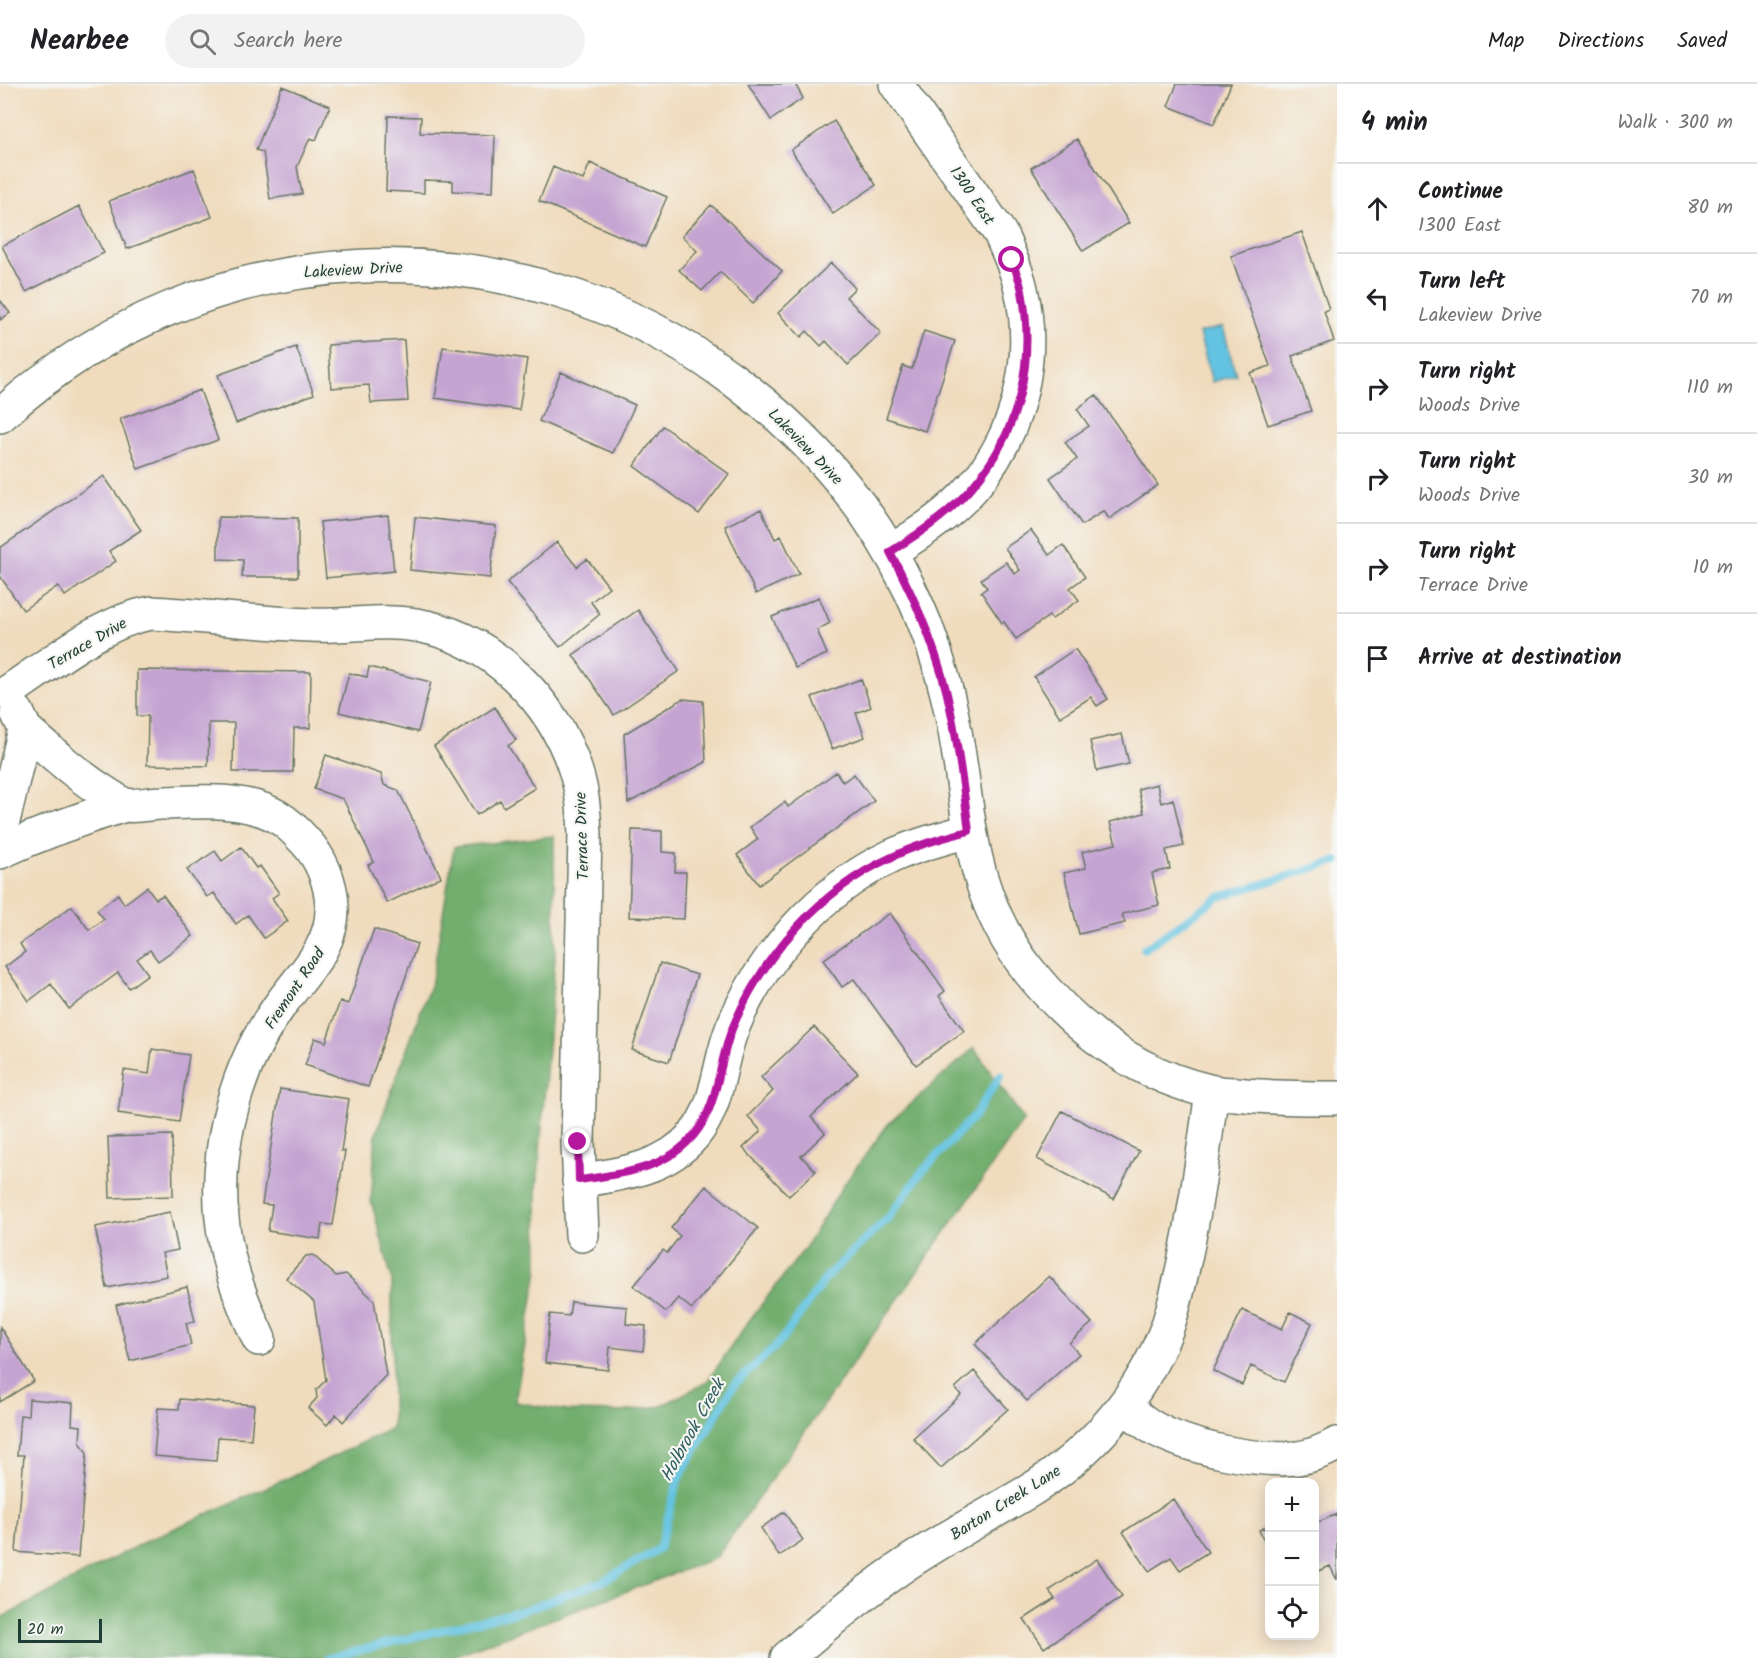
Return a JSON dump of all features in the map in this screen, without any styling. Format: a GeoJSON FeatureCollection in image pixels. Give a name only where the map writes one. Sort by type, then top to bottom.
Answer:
{"type":"FeatureCollection","features":[{"type":"Feature","properties":{"kind":"street","name":"1300 East"},"geometry":{"type":"LineString","coordinates":[[890,552],[947,512],[972,487],[992,461],[1009,430],[1020,401],[1025,373],[1026,345],[1026,317],[1021,288],[1000,234],[897,84]]}},
{"type":"Feature","properties":{"kind":"street","name":"Lakeview Drive"},"geometry":{"type":"LineString","coordinates":[[0,416],[39,384],[98,343],[159,312],[194,298],[264,279],[303,272],[340,267],[432,266],[482,272],[570,294],[630,317],[678,342],[721,370],[768,406],[798,433],[833,470],[890,552],[911,592],[941,672],[951,711],[969,831],[978,872],[987,898],[1010,945],[1044,989],[1113,1050],[1141,1067],[1171,1079],[1212,1092],[1289,1098],[1337,1098]]}},
{"type":"Feature","properties":{"kind":"street","name":"Terrace Drive"},"geometry":{"type":"LineString","coordinates":[[4,685],[137,615],[152,613],[333,626],[389,622],[417,625],[443,632],[468,643],[492,657],[514,674],[534,695],[566,744],[584,802],[579,1130],[582,1235]]}},
{"type":"Feature","properties":{"kind":"street"},"geometry":{"type":"LineString","coordinates":[[4,685],[25,729],[87,782],[125,805]]}},
{"type":"Feature","properties":{"kind":"street"},"geometry":{"type":"LineString","coordinates":[[0,834],[25,729]]}},
{"type":"Feature","properties":{"kind":"street","name":"Fremont Road"},"geometry":{"type":"LineString","coordinates":[[0,852],[34,836],[125,805],[218,802],[263,810],[279,818],[311,847],[321,864],[329,884],[332,907],[330,929],[322,948],[308,970],[274,1013],[259,1040],[233,1099],[224,1150],[220,1190],[226,1246],[241,1299],[259,1339]]}},
{"type":"Feature","properties":{"kind":"street"},"geometry":{"type":"LineString","coordinates":[[579,1180],[625,1174],[644,1168],[665,1159],[694,1136],[711,1107],[732,1029],[764,969],[806,917],[862,873],[892,856],[928,842],[969,831]]}},
{"type":"Feature","properties":{"kind":"street","name":"Barton Creek Lane"},"geometry":{"type":"LineString","coordinates":[[788,1658],[876,1584],[913,1558],[1056,1473],[1099,1436],[1124,1406],[1155,1355],[1176,1300],[1194,1215],[1212,1092]]}},
{"type":"Feature","properties":{"kind":"street"},"geometry":{"type":"LineString","coordinates":[[1124,1406],[1150,1426],[1172,1436],[1211,1449],[1245,1456],[1298,1458],[1319,1454],[1337,1444]]}},
{"type":"Feature","properties":{"kind":"green space"},"geometry":{"type":"Polygon","coordinates":[[[554,836],[555,958],[537,1189],[538,1270],[515,1402],[567,1411],[621,1412],[661,1406],[707,1382],[748,1322],[805,1248],[843,1186],[888,1124],[974,1048],[1024,1120],[716,1558],[448,1658],[0,1658],[0,1618],[146,1541],[297,1474],[392,1428],[392,1279],[371,1201],[376,1134],[432,980],[454,847],[554,836]]]}},
{"type":"Feature","properties":{"kind":"water"},"geometry":{"type":"Polygon","coordinates":[[[1223,327],[1236,375],[1212,382],[1199,333],[1223,327]]]}},
{"type":"Feature","properties":{"kind":"building"},"geometry":{"type":"Polygon","coordinates":[[[748,84],[799,84],[796,86],[803,98],[771,120],[748,84]]]}},
{"type":"Feature","properties":{"kind":"building"},"geometry":{"type":"Polygon","coordinates":[[[1177,84],[1231,84],[1214,124],[1168,106],[1177,84]]]}},
{"type":"Feature","properties":{"kind":"building"},"geometry":{"type":"Polygon","coordinates":[[[282,86],[330,106],[316,140],[310,138],[297,167],[302,194],[270,199],[263,152],[256,150],[282,86]]]}},
{"type":"Feature","properties":{"kind":"building"},"geometry":{"type":"Polygon","coordinates":[[[388,116],[421,117],[420,133],[495,135],[493,192],[453,191],[453,181],[424,180],[424,193],[386,191],[388,116]]]}},
{"type":"Feature","properties":{"kind":"building"},"geometry":{"type":"Polygon","coordinates":[[[834,121],[876,185],[833,214],[791,150],[834,121]]]}},
{"type":"Feature","properties":{"kind":"building"},"geometry":{"type":"Polygon","coordinates":[[[1077,139],[1129,223],[1083,251],[1031,168],[1077,139]]]}},
{"type":"Feature","properties":{"kind":"building"},"geometry":{"type":"Polygon","coordinates":[[[590,163],[667,197],[645,247],[539,201],[553,167],[583,180],[590,163]]]}},
{"type":"Feature","properties":{"kind":"building"},"geometry":{"type":"Polygon","coordinates":[[[194,169],[212,217],[127,249],[109,201],[194,169]]]}},
{"type":"Feature","properties":{"kind":"building"},"geometry":{"type":"Polygon","coordinates":[[[711,205],[782,271],[753,303],[720,272],[702,291],[679,270],[697,251],[682,236],[711,205]]]}},
{"type":"Feature","properties":{"kind":"building"},"geometry":{"type":"Polygon","coordinates":[[[79,206],[104,253],[26,292],[2,246],[79,206]]]}},
{"type":"Feature","properties":{"kind":"building"},"geometry":{"type":"Polygon","coordinates":[[[1302,232],[1329,309],[1324,311],[1334,341],[1292,356],[1311,411],[1268,425],[1250,373],[1270,366],[1231,256],[1302,232]]]}},
{"type":"Feature","properties":{"kind":"building"},"geometry":{"type":"Polygon","coordinates":[[[831,263],[855,288],[846,297],[881,333],[848,365],[826,341],[821,346],[807,331],[801,337],[778,313],[831,263]]]}},
{"type":"Feature","properties":{"kind":"building"},"geometry":{"type":"Polygon","coordinates":[[[0,300],[10,313],[0,320],[0,300]]]}},
{"type":"Feature","properties":{"kind":"building"},"geometry":{"type":"Polygon","coordinates":[[[924,331],[955,341],[925,431],[886,418],[903,366],[912,369],[924,331]]]}},
{"type":"Feature","properties":{"kind":"building"},"geometry":{"type":"Polygon","coordinates":[[[404,340],[408,401],[371,403],[369,385],[331,388],[328,345],[404,340]]]}},
{"type":"Feature","properties":{"kind":"building"},"geometry":{"type":"Polygon","coordinates":[[[296,347],[314,394],[236,423],[218,375],[296,347]]]}},
{"type":"Feature","properties":{"kind":"building"},"geometry":{"type":"Polygon","coordinates":[[[443,347],[527,359],[519,410],[435,398],[443,347]]]}},
{"type":"Feature","properties":{"kind":"building"},"geometry":{"type":"Polygon","coordinates":[[[561,372],[635,405],[613,453],[539,421],[561,372]]]}},
{"type":"Feature","properties":{"kind":"building"},"geometry":{"type":"Polygon","coordinates":[[[200,390],[218,440],[138,469],[120,419],[200,390]]]}},
{"type":"Feature","properties":{"kind":"building"},"geometry":{"type":"Polygon","coordinates":[[[1096,395],[1158,485],[1109,519],[1104,511],[1082,525],[1050,478],[1077,459],[1065,442],[1089,426],[1077,409],[1096,395]]]}},
{"type":"Feature","properties":{"kind":"building"},"geometry":{"type":"Polygon","coordinates":[[[663,426],[729,474],[699,514],[634,466],[663,426]]]}},
{"type":"Feature","properties":{"kind":"building"},"geometry":{"type":"Polygon","coordinates":[[[104,476],[141,530],[109,551],[116,561],[65,596],[58,586],[23,610],[0,576],[0,548],[104,476]]]}},
{"type":"Feature","properties":{"kind":"building"},"geometry":{"type":"Polygon","coordinates":[[[761,509],[775,539],[781,536],[799,574],[756,594],[725,526],[761,509]]]}},
{"type":"Feature","properties":{"kind":"building"},"geometry":{"type":"Polygon","coordinates":[[[388,515],[394,571],[326,578],[320,522],[388,515]]]}},
{"type":"Feature","properties":{"kind":"building"},"geometry":{"type":"Polygon","coordinates":[[[218,517],[298,518],[298,577],[242,577],[243,560],[218,559],[218,517]]]}},
{"type":"Feature","properties":{"kind":"building"},"geometry":{"type":"Polygon","coordinates":[[[415,517],[496,526],[490,578],[410,570],[415,517]]]}},
{"type":"Feature","properties":{"kind":"building"},"geometry":{"type":"Polygon","coordinates":[[[1031,530],[1049,555],[1063,545],[1085,577],[1070,588],[1079,600],[1052,619],[1049,616],[1016,639],[981,592],[987,588],[981,579],[1006,562],[1015,574],[1020,570],[1005,548],[1031,530]]]}},
{"type":"Feature","properties":{"kind":"building"},"geometry":{"type":"Polygon","coordinates":[[[557,542],[577,567],[587,559],[609,587],[591,602],[600,614],[560,647],[507,582],[557,542]]]}},
{"type":"Feature","properties":{"kind":"building"},"geometry":{"type":"Polygon","coordinates":[[[819,597],[830,623],[817,630],[827,654],[795,668],[772,617],[819,597]]]}},
{"type":"Feature","properties":{"kind":"building"},"geometry":{"type":"Polygon","coordinates":[[[638,610],[679,671],[614,715],[573,655],[638,610]]]}},
{"type":"Feature","properties":{"kind":"building"},"geometry":{"type":"Polygon","coordinates":[[[1075,649],[1108,699],[1097,706],[1091,697],[1060,717],[1034,677],[1075,649]]]}},
{"type":"Feature","properties":{"kind":"building"},"geometry":{"type":"Polygon","coordinates":[[[369,667],[431,682],[418,732],[339,712],[349,673],[367,677],[369,667]]]}},
{"type":"Feature","properties":{"kind":"building"},"geometry":{"type":"Polygon","coordinates":[[[137,670],[311,672],[310,728],[294,728],[293,772],[233,772],[234,723],[209,723],[208,766],[147,765],[148,716],[137,716],[137,670]]]}},
{"type":"Feature","properties":{"kind":"building"},"geometry":{"type":"Polygon","coordinates":[[[861,679],[871,707],[856,713],[865,737],[832,749],[812,697],[861,679]]]}},
{"type":"Feature","properties":{"kind":"building"},"geometry":{"type":"Polygon","coordinates":[[[682,699],[703,701],[706,762],[628,803],[624,734],[682,699]]]}},
{"type":"Feature","properties":{"kind":"building"},"geometry":{"type":"Polygon","coordinates":[[[495,707],[516,740],[508,746],[535,788],[504,807],[500,800],[477,815],[434,746],[495,707]]]}},
{"type":"Feature","properties":{"kind":"building"},"geometry":{"type":"Polygon","coordinates":[[[1122,734],[1129,764],[1097,771],[1090,741],[1122,734]]]}},
{"type":"Feature","properties":{"kind":"building"},"geometry":{"type":"Polygon","coordinates":[[[326,755],[381,774],[384,785],[398,790],[441,877],[387,903],[368,865],[374,862],[343,799],[314,789],[326,755]]]}},
{"type":"Feature","properties":{"kind":"building"},"geometry":{"type":"Polygon","coordinates":[[[836,772],[843,782],[854,774],[874,801],[759,885],[737,855],[758,839],[750,827],[785,802],[788,807],[836,772]]]}},
{"type":"Feature","properties":{"kind":"building"},"geometry":{"type":"Polygon","coordinates":[[[1157,784],[1161,803],[1173,799],[1184,846],[1166,850],[1170,869],[1152,873],[1159,905],[1122,914],[1125,923],[1079,934],[1064,873],[1086,868],[1082,852],[1116,844],[1110,822],[1144,813],[1138,789],[1157,784]]]}},
{"type":"Feature","properties":{"kind":"building"},"geometry":{"type":"Polygon","coordinates":[[[632,830],[662,831],[662,852],[676,853],[675,872],[686,872],[684,919],[629,917],[632,830]]]}},
{"type":"Feature","properties":{"kind":"building"},"geometry":{"type":"Polygon","coordinates":[[[241,847],[256,868],[260,866],[279,893],[272,898],[288,921],[264,938],[248,915],[236,924],[214,893],[207,897],[187,870],[215,851],[222,861],[241,847]]]}},
{"type":"Feature","properties":{"kind":"building"},"geometry":{"type":"Polygon","coordinates":[[[147,887],[156,899],[163,895],[193,936],[158,961],[150,950],[137,959],[148,974],[129,988],[118,973],[69,1009],[51,984],[29,1001],[5,967],[25,952],[20,944],[72,906],[89,930],[104,919],[97,910],[118,894],[124,904],[147,887]]]}},
{"type":"Feature","properties":{"kind":"building"},"geometry":{"type":"Polygon","coordinates":[[[890,913],[945,991],[939,996],[964,1031],[916,1065],[854,979],[842,987],[823,960],[890,913]]]}},
{"type":"Feature","properties":{"kind":"building"},"geometry":{"type":"Polygon","coordinates":[[[374,929],[417,944],[368,1087],[305,1065],[315,1038],[326,1042],[340,1001],[348,1004],[374,929]]]}},
{"type":"Feature","properties":{"kind":"building"},"geometry":{"type":"Polygon","coordinates":[[[660,963],[697,975],[669,1062],[632,1050],[660,963]]]}},
{"type":"Feature","properties":{"kind":"building"},"geometry":{"type":"Polygon","coordinates":[[[814,1027],[858,1073],[811,1117],[825,1133],[801,1156],[816,1171],[789,1196],[743,1148],[761,1131],[748,1116],[773,1091],[761,1077],[814,1027]]]}},
{"type":"Feature","properties":{"kind":"building"},"geometry":{"type":"Polygon","coordinates":[[[152,1049],[189,1055],[179,1122],[118,1113],[124,1070],[149,1074],[152,1049]]]}},
{"type":"Feature","properties":{"kind":"building"},"geometry":{"type":"Polygon","coordinates":[[[280,1089],[349,1099],[341,1151],[345,1151],[333,1225],[322,1224],[320,1239],[268,1231],[272,1205],[262,1204],[280,1089]]]}},
{"type":"Feature","properties":{"kind":"building"},"geometry":{"type":"Polygon","coordinates":[[[1062,1111],[1139,1151],[1114,1199],[1037,1159],[1062,1111]]]}},
{"type":"Feature","properties":{"kind":"building"},"geometry":{"type":"Polygon","coordinates":[[[172,1135],[173,1196],[110,1198],[108,1137],[172,1135]]]}},
{"type":"Feature","properties":{"kind":"building"},"geometry":{"type":"Polygon","coordinates":[[[706,1186],[758,1228],[692,1309],[678,1298],[666,1312],[634,1286],[663,1250],[667,1253],[680,1236],[671,1228],[706,1186]]]}},
{"type":"Feature","properties":{"kind":"building"},"geometry":{"type":"Polygon","coordinates":[[[170,1212],[178,1250],[162,1253],[167,1276],[107,1288],[95,1227],[170,1212]]]}},
{"type":"Feature","properties":{"kind":"building"},"geometry":{"type":"Polygon","coordinates":[[[313,1255],[336,1276],[346,1274],[374,1300],[386,1375],[343,1422],[336,1414],[327,1425],[308,1408],[317,1398],[316,1390],[326,1380],[314,1302],[286,1278],[306,1256],[313,1255]]]}},
{"type":"Feature","properties":{"kind":"building"},"geometry":{"type":"Polygon","coordinates":[[[1049,1276],[1092,1323],[1069,1343],[1079,1354],[1027,1401],[975,1344],[1049,1276]]]}},
{"type":"Feature","properties":{"kind":"building"},"geometry":{"type":"Polygon","coordinates":[[[187,1287],[195,1321],[186,1323],[191,1345],[130,1361],[116,1305],[187,1287]]]}},
{"type":"Feature","properties":{"kind":"building"},"geometry":{"type":"Polygon","coordinates":[[[571,1302],[627,1307],[626,1324],[646,1326],[643,1351],[610,1347],[608,1370],[545,1363],[550,1314],[569,1316],[571,1302]]]}},
{"type":"Feature","properties":{"kind":"building"},"geometry":{"type":"Polygon","coordinates":[[[1242,1310],[1282,1329],[1290,1312],[1312,1323],[1284,1382],[1251,1366],[1242,1385],[1213,1371],[1242,1310]]]}},
{"type":"Feature","properties":{"kind":"building"},"geometry":{"type":"Polygon","coordinates":[[[0,1327],[34,1381],[0,1402],[0,1327]]]}},
{"type":"Feature","properties":{"kind":"building"},"geometry":{"type":"Polygon","coordinates":[[[974,1371],[1008,1409],[941,1468],[913,1438],[961,1395],[955,1388],[974,1371]]]}},
{"type":"Feature","properties":{"kind":"building"},"geometry":{"type":"Polygon","coordinates":[[[29,1399],[73,1403],[72,1425],[81,1426],[80,1442],[87,1453],[78,1557],[16,1552],[24,1455],[17,1455],[20,1415],[28,1416],[29,1399]]]}},
{"type":"Feature","properties":{"kind":"building"},"geometry":{"type":"Polygon","coordinates":[[[180,1399],[254,1405],[251,1439],[218,1437],[216,1461],[154,1456],[158,1408],[179,1409],[180,1399]]]}},
{"type":"Feature","properties":{"kind":"building"},"geometry":{"type":"Polygon","coordinates":[[[1173,1499],[1208,1552],[1180,1570],[1171,1557],[1149,1571],[1123,1532],[1173,1499]]]}},
{"type":"Feature","properties":{"kind":"building"},"geometry":{"type":"Polygon","coordinates":[[[784,1512],[803,1540],[779,1556],[761,1528],[784,1512]]]}},
{"type":"Feature","properties":{"kind":"building"},"geometry":{"type":"Polygon","coordinates":[[[1337,1514],[1337,1580],[1330,1566],[1319,1571],[1319,1522],[1337,1514]]]}},
{"type":"Feature","properties":{"kind":"building"},"geometry":{"type":"Polygon","coordinates":[[[1265,1527],[1265,1543],[1259,1530],[1265,1527]]]}},
{"type":"Feature","properties":{"kind":"building"},"geometry":{"type":"Polygon","coordinates":[[[1097,1559],[1122,1597],[1044,1648],[1024,1619],[1055,1599],[1049,1591],[1097,1559]]]}},
{"type":"Feature","properties":{"kind":"waterway","name":"Holbrook Creek"},"geometry":{"type":"LineString","coordinates":[[1144,949],[1219,897],[1337,861]]}},
{"type":"Feature","properties":{"kind":"waterway","name":"Holbrook Creek"},"geometry":{"type":"LineString","coordinates":[[328,1658],[524,1610],[601,1582],[659,1549],[678,1480],[734,1385],[781,1341],[828,1275],[889,1217],[921,1173],[974,1116],[1001,1075]]}},
{"type":"Feature","properties":{"kind":"route"},"geometry":{"type":"LineString","coordinates":[[578,1142],[579,1180],[625,1174],[665,1159],[681,1148],[694,1136],[711,1107],[723,1056],[732,1029],[747,998],[764,969],[806,917],[862,873],[892,856],[928,842],[969,831],[951,711],[941,672],[911,592],[890,552],[947,512],[972,487],[992,461],[1009,430],[1020,401],[1025,373],[1026,345],[1026,317],[1021,288],[1012,260]]}}]}
